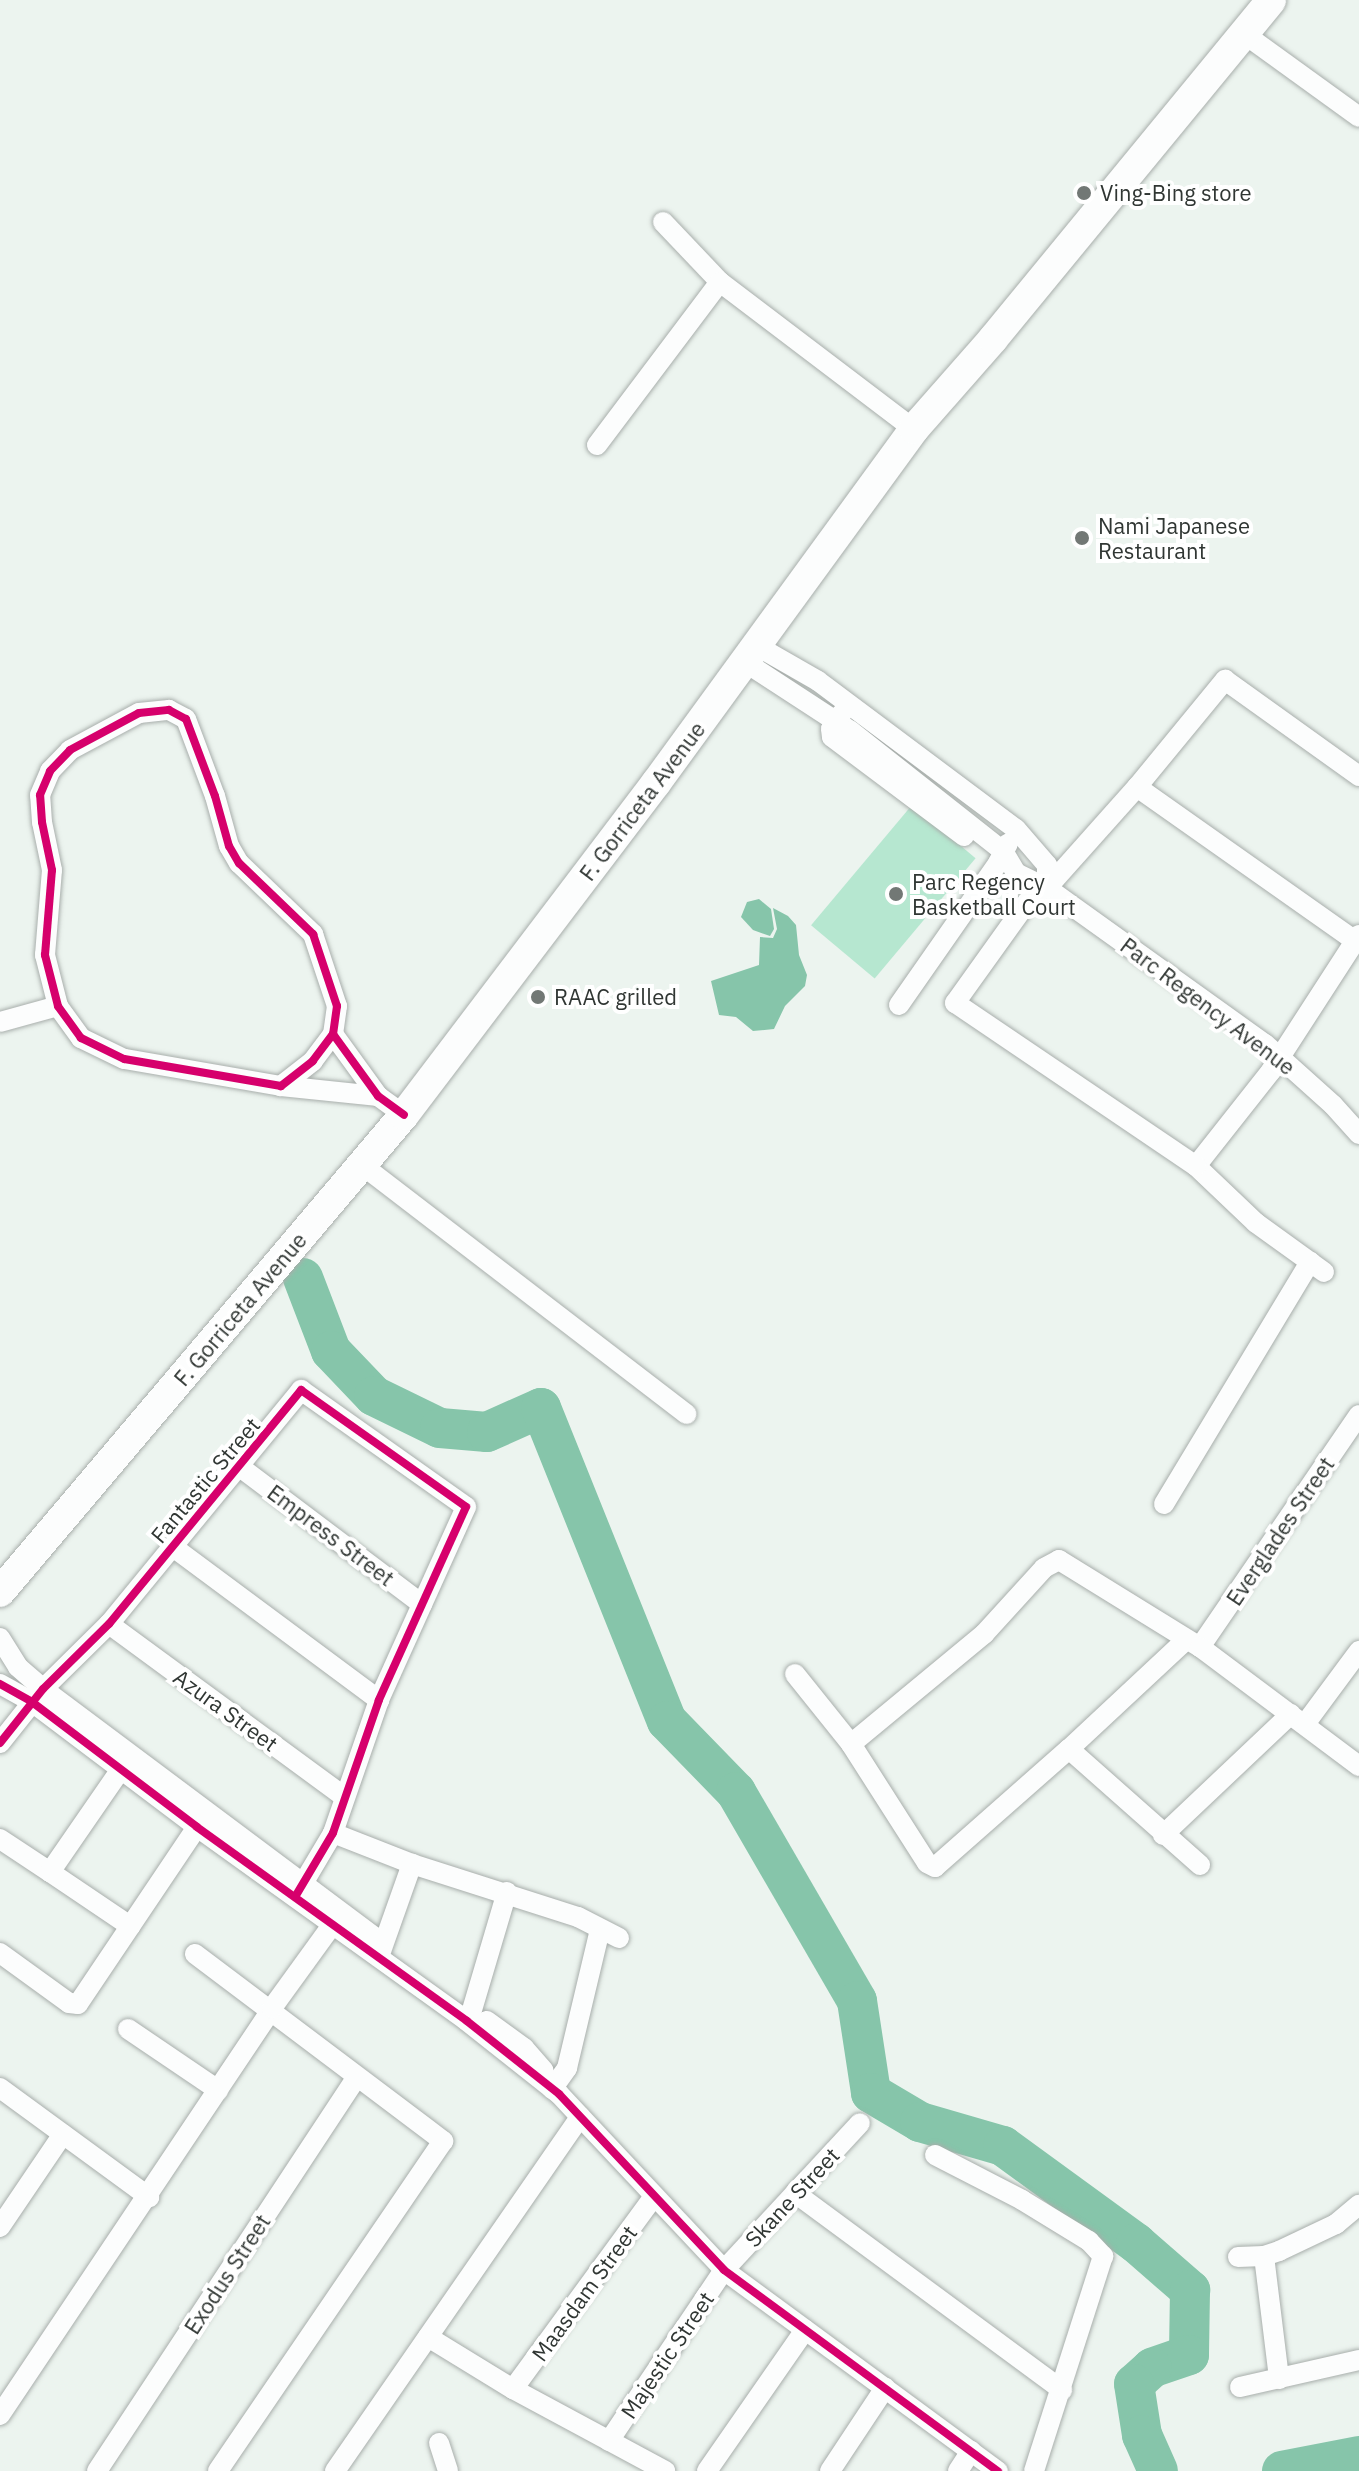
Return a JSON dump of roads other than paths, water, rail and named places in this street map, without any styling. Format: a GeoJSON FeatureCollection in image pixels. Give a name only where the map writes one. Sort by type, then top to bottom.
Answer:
{"type":"FeatureCollection","features":[{"type":"Feature","properties":{"kind":"main road","name":"F. Gorriceta Avenue"},"geometry":{"type":"LineString","coordinates":[[0,1592],[404,1115],[751,654],[914,429],[993,339],[1271,0]]}},
{"type":"Feature","properties":{"kind":"street"},"geometry":{"type":"LineString","coordinates":[[1243,33],[1359,117]]}},
{"type":"Feature","properties":{"kind":"street"},"geometry":{"type":"LineString","coordinates":[[663,222],[720,282],[914,429]]}},
{"type":"Feature","properties":{"kind":"street"},"geometry":{"type":"LineString","coordinates":[[597,445],[720,282]]}},
{"type":"Feature","properties":{"kind":"street"},"geometry":{"type":"LineString","coordinates":[[751,654],[1016,829],[1047,865],[1047,888]]}},
{"type":"Feature","properties":{"kind":"street"},"geometry":{"type":"LineString","coordinates":[[1164,1504],[1317,1267],[1256,1223],[1196,1166],[955,1003],[1028,901],[1047,888],[1137,787],[1225,680],[1359,776]]}},
{"type":"Feature","properties":{"kind":"street"},"geometry":{"type":"LineString","coordinates":[[281,1086],[313,1061],[333,1034],[337,1006],[313,934],[239,863],[229,846],[215,796],[186,719],[169,710],[139,713],[70,750],[50,771],[40,795],[52,870],[45,955],[58,1006],[81,1038],[124,1059],[281,1086],[378,1096]]}},
{"type":"Feature","properties":{"kind":"street","name":"Parc Regency Avenue"},"geometry":{"type":"LineString","coordinates":[[842,713],[832,737],[847,751],[1001,857],[1016,873],[1047,888],[1265,1044],[1333,1105],[1359,1134]]}},
{"type":"Feature","properties":{"kind":"street"},"geometry":{"type":"LineString","coordinates":[[1137,787],[1357,938],[1280,1058],[1196,1166]]}},
{"type":"Feature","properties":{"kind":"street"},"geometry":{"type":"LineString","coordinates":[[899,1005],[1001,857],[1016,829]]}},
{"type":"Feature","properties":{"kind":"street"},"geometry":{"type":"LineString","coordinates":[[0,1022],[58,1006]]}},
{"type":"Feature","properties":{"kind":"street"},"geometry":{"type":"LineString","coordinates":[[333,1034],[378,1096],[404,1115]]}},
{"type":"Feature","properties":{"kind":"street"},"geometry":{"type":"LineString","coordinates":[[362,1165],[687,1414]]}},
{"type":"Feature","properties":{"kind":"street","name":"Fantastic Street"},"geometry":{"type":"LineString","coordinates":[[0,1743],[38,1696],[109,1624],[301,1390],[466,1507],[422,1604]]}},
{"type":"Feature","properties":{"kind":"street","name":"Everglades Street"},"geometry":{"type":"LineString","coordinates":[[851,1744],[927,1863],[935,1867],[1193,1644],[1359,1415]]}},
{"type":"Feature","properties":{"kind":"street","name":"Empress Street"},"geometry":{"type":"LineString","coordinates":[[240,1467],[422,1604]]}},
{"type":"Feature","properties":{"kind":"street"},"geometry":{"type":"LineString","coordinates":[[173,1547],[379,1700]]}},
{"type":"Feature","properties":{"kind":"street"},"geometry":{"type":"LineString","coordinates":[[795,1674],[851,1744],[984,1634],[1044,1568],[1059,1560],[1193,1644],[1359,1766]]}},
{"type":"Feature","properties":{"kind":"street"},"geometry":{"type":"LineString","coordinates":[[299,1892],[333,1833],[343,1796],[379,1700],[422,1604]]}},
{"type":"Feature","properties":{"kind":"street","name":"Azura Street"},"geometry":{"type":"LineString","coordinates":[[109,1624],[343,1796]]}},
{"type":"Feature","properties":{"kind":"street"},"geometry":{"type":"LineString","coordinates":[[0,1638],[38,1696],[121,1769],[197,1827],[299,1892],[332,1925],[381,1950],[555,2089]]}},
{"type":"Feature","properties":{"kind":"street"},"geometry":{"type":"LineString","coordinates":[[1163,1835],[1298,1719],[1359,1651]]}},
{"type":"Feature","properties":{"kind":"street"},"geometry":{"type":"LineString","coordinates":[[0,1684],[38,1696],[299,1892],[524,2048],[580,2117],[724,2270],[998,2471]]}},
{"type":"Feature","properties":{"kind":"street"},"geometry":{"type":"LineString","coordinates":[[1069,1749],[1200,1865]]}},
{"type":"Feature","properties":{"kind":"street"},"geometry":{"type":"LineString","coordinates":[[50,1872],[121,1769]]}},
{"type":"Feature","properties":{"kind":"street"},"geometry":{"type":"LineString","coordinates":[[0,1953],[75,2005],[197,1827]]}},
{"type":"Feature","properties":{"kind":"street"},"geometry":{"type":"LineString","coordinates":[[333,1833],[412,1864],[507,1892],[619,1938]]}},
{"type":"Feature","properties":{"kind":"street"},"geometry":{"type":"LineString","coordinates":[[0,1839],[130,1926]]}},
{"type":"Feature","properties":{"kind":"street"},"geometry":{"type":"LineString","coordinates":[[381,1950],[412,1864]]}},
{"type":"Feature","properties":{"kind":"street"},"geometry":{"type":"LineString","coordinates":[[472,2010],[507,1892]]}},
{"type":"Feature","properties":{"kind":"street"},"geometry":{"type":"LineString","coordinates":[[0,2415],[149,2197],[272,2008],[332,1925]]}},
{"type":"Feature","properties":{"kind":"street"},"geometry":{"type":"LineString","coordinates":[[555,2089],[567,2068],[600,1929]]}},
{"type":"Feature","properties":{"kind":"street"},"geometry":{"type":"LineString","coordinates":[[195,1954],[272,2008],[443,2141],[218,2471]]}},
{"type":"Feature","properties":{"kind":"street"},"geometry":{"type":"LineString","coordinates":[[128,2029],[218,2090]]}},
{"type":"Feature","properties":{"kind":"street","name":"Exodus Street"},"geometry":{"type":"LineString","coordinates":[[97,2471],[357,2077]]}},
{"type":"Feature","properties":{"kind":"street"},"geometry":{"type":"LineString","coordinates":[[0,2088],[149,2197]]}},
{"type":"Feature","properties":{"kind":"street"},"geometry":{"type":"LineString","coordinates":[[335,2471],[580,2117]]}},
{"type":"Feature","properties":{"kind":"street","name":"Skane Street"},"geometry":{"type":"LineString","coordinates":[[724,2270],[860,2123]]}},
{"type":"Feature","properties":{"kind":"street"},"geometry":{"type":"LineString","coordinates":[[0,2227],[63,2134]]}},
{"type":"Feature","properties":{"kind":"street"},"geometry":{"type":"LineString","coordinates":[[935,2155],[1010,2193],[1100,2249],[1103,2256],[1034,2471]]}},
{"type":"Feature","properties":{"kind":"street"},"geometry":{"type":"LineString","coordinates":[[795,2193],[1062,2390]]}},
{"type":"Feature","properties":{"kind":"street","name":"Maasdam Street"},"geometry":{"type":"LineString","coordinates":[[513,2389],[654,2196]]}},
{"type":"Feature","properties":{"kind":"street"},"geometry":{"type":"LineString","coordinates":[[1238,2257],[1264,2256],[1336,2224],[1359,2205]]}},
{"type":"Feature","properties":{"kind":"street"},"geometry":{"type":"LineString","coordinates":[[1264,2256],[1279,2379]]}},
{"type":"Feature","properties":{"kind":"street","name":"Majestic Street"},"geometry":{"type":"LineString","coordinates":[[609,2441],[724,2270]]}},
{"type":"Feature","properties":{"kind":"street"},"geometry":{"type":"LineString","coordinates":[[707,2471],[805,2330]]}},
{"type":"Feature","properties":{"kind":"street"},"geometry":{"type":"LineString","coordinates":[[428,2337],[513,2389],[665,2471]]}},
{"type":"Feature","properties":{"kind":"street"},"geometry":{"type":"LineString","coordinates":[[1240,2387],[1359,2360]]}},
{"type":"Feature","properties":{"kind":"street"},"geometry":{"type":"LineString","coordinates":[[830,2471],[885,2388]]}},
{"type":"Feature","properties":{"kind":"street"},"geometry":{"type":"LineString","coordinates":[[439,2443],[448,2471]]}},
{"type":"Feature","properties":{"kind":"street"},"geometry":{"type":"LineString","coordinates":[[958,2471],[971,2451]]}},
{"type":"Feature","properties":{"kind":"waterway"},"geometry":{"type":"LineString","coordinates":[[303,1278],[331,1351],[374,1396],[440,1428],[487,1432],[541,1408],[667,1721],[736,1792],[857,2001],[871,2093],[920,2122],[1003,2146],[1136,2243],[1190,2290],[1189,2355],[1152,2368],[1134,2384],[1142,2435],[1158,2471]]}},
{"type":"Feature","properties":{"kind":"waterway"},"geometry":{"type":"LineString","coordinates":[[1282,2471],[1359,2456]]}},
{"type":"Feature","properties":{"kind":"place","name":"Ving-Bing store"},"geometry":{"type":"Point","coordinates":[1084,193]}},
{"type":"Feature","properties":{"kind":"place","name":"Nami Japanese Restaurant"},"geometry":{"type":"Point","coordinates":[1082,538]}},
{"type":"Feature","properties":{"kind":"place","name":"Parc Regency Basketball Court"},"geometry":{"type":"Point","coordinates":[896,894]}},
{"type":"Feature","properties":{"kind":"place","name":"RAAC grilled"},"geometry":{"type":"Point","coordinates":[538,997]}}]}
